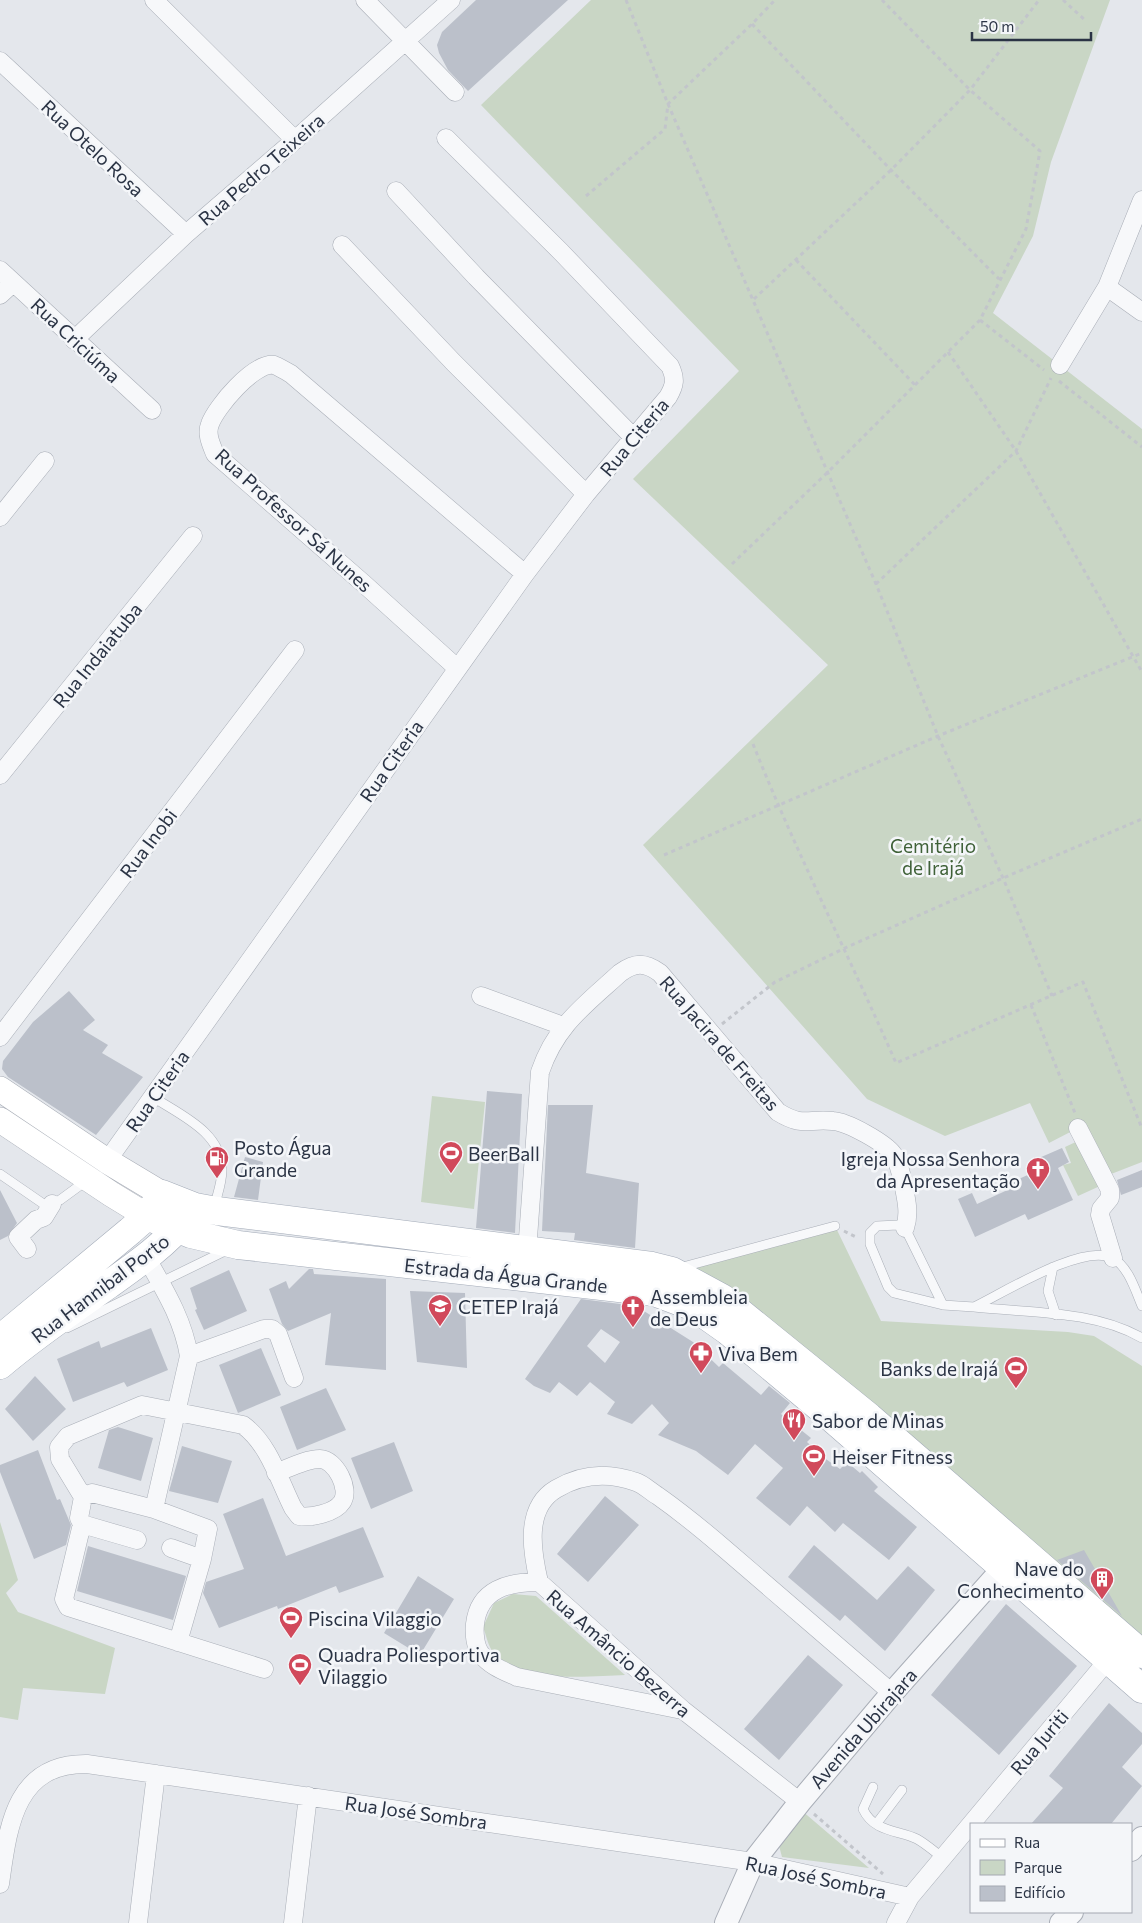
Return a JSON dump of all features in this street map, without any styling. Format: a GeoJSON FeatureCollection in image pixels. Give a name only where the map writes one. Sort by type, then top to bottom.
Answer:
{"type":"FeatureCollection","features":[{"type":"Feature","properties":{"kind":"main road","name":"Estrada da Água Grande"},"geometry":{"type":"LineString","coordinates":[[0,1089],[107,1162],[141,1211]]}},
{"type":"Feature","properties":{"kind":"main road","name":"Estrada da Água Grande"},"geometry":{"type":"LineString","coordinates":[[0,1120],[89,1179],[141,1211],[177,1230],[238,1245],[654,1292],[679,1300],[728,1331],[818,1406],[1012,1559],[1142,1654]]}},
{"type":"Feature","properties":{"kind":"main road","name":"Estrada da Água Grande"},"geometry":{"type":"LineString","coordinates":[[141,1211],[204,1209],[527,1252],[652,1266],[672,1271],[722,1298],[869,1417],[1012,1559],[1108,1660],[1142,1689]]}},
{"type":"Feature","properties":{"kind":"main road","name":"Rua Hannibal Porto"},"geometry":{"type":"LineString","coordinates":[[6,1351],[146,1257],[204,1209]]}},
{"type":"Feature","properties":{"kind":"main road","name":"Rua Hannibal Porto"},"geometry":{"type":"LineString","coordinates":[[6,1351],[141,1211]]}},
{"type":"Feature","properties":{"kind":"street"},"geometry":{"type":"LineString","coordinates":[[154,0],[295,140]]}},
{"type":"Feature","properties":{"kind":"street"},"geometry":{"type":"LineString","coordinates":[[365,0],[455,92]]}},
{"type":"Feature","properties":{"kind":"street","name":"Rua Pedro Teixeira"},"geometry":{"type":"LineString","coordinates":[[74,340],[186,234],[295,140],[451,0]]}},
{"type":"Feature","properties":{"kind":"street","name":"Rua Otelo Rosa"},"geometry":{"type":"LineString","coordinates":[[0,62],[186,234]]}},
{"type":"Feature","properties":{"kind":"street","name":"Rua Citeria"},"geometry":{"type":"LineString","coordinates":[[107,1162],[525,574],[586,494],[668,397],[675,382],[670,366],[561,252],[446,138]]}},
{"type":"Feature","properties":{"kind":"street"},"geometry":{"type":"LineString","coordinates":[[396,191],[476,277],[633,438]]}},
{"type":"Feature","properties":{"kind":"street"},"geometry":{"type":"LineString","coordinates":[[1056,370],[1107,287],[1142,200]]}},
{"type":"Feature","properties":{"kind":"street"},"geometry":{"type":"LineString","coordinates":[[342,245],[454,363],[586,494]]}},
{"type":"Feature","properties":{"kind":"street","name":"Rua Criciúma"},"geometry":{"type":"LineString","coordinates":[[0,270],[152,410]]}},
{"type":"Feature","properties":{"kind":"street"},"geometry":{"type":"LineString","coordinates":[[0,295],[13,283]]}},
{"type":"Feature","properties":{"kind":"street"},"geometry":{"type":"LineString","coordinates":[[1107,287],[1142,312]]}},
{"type":"Feature","properties":{"kind":"street","name":"Rua Professor Sá Nunes"},"geometry":{"type":"LineString","coordinates":[[457,668],[215,454],[208,438],[210,424],[230,395],[248,376],[261,367],[273,365],[291,374],[525,574]]}},
{"type":"Feature","properties":{"kind":"street"},"geometry":{"type":"LineString","coordinates":[[0,517],[45,461]]}},
{"type":"Feature","properties":{"kind":"street","name":"Rua Indaiatuba"},"geometry":{"type":"LineString","coordinates":[[0,775],[193,536]]}},
{"type":"Feature","properties":{"kind":"street","name":"Rua Inobi"},"geometry":{"type":"LineString","coordinates":[[0,1037],[295,650]]}},
{"type":"Feature","properties":{"kind":"street","name":"Rua Jacira de Freitas"},"geometry":{"type":"LineString","coordinates":[[563,1026],[620,972],[630,965],[640,963],[652,967],[660,973],[778,1112],[791,1120],[805,1123],[833,1121],[846,1124],[892,1152],[899,1164],[908,1204],[908,1220],[905,1228]]}},
{"type":"Feature","properties":{"kind":"street"},"geometry":{"type":"LineString","coordinates":[[481,996],[563,1026],[548,1048],[540,1072],[527,1252]]}},
{"type":"Feature","properties":{"kind":"street"},"geometry":{"type":"LineString","coordinates":[[1078,1128],[1110,1190],[1110,1198],[1103,1204],[1100,1214],[1113,1258]]}},
{"type":"Feature","properties":{"kind":"street"},"geometry":{"type":"LineString","coordinates":[[27,1249],[18,1237],[36,1220],[44,1217],[52,1204]]}},
{"type":"Feature","properties":{"kind":"street"},"geometry":{"type":"LineString","coordinates":[[146,1257],[186,1334],[189,1356],[154,1509]]}},
{"type":"Feature","properties":{"kind":"street"},"geometry":{"type":"LineString","coordinates":[[189,1356],[264,1328],[272,1329],[278,1334],[294,1378]]}},
{"type":"Feature","properties":{"kind":"street"},"geometry":{"type":"LineString","coordinates":[[264,1669],[68,1607],[64,1599],[82,1524],[79,1518],[83,1497],[60,1459],[59,1447],[68,1436],[142,1405],[243,1425],[254,1433],[262,1444],[276,1472]]}},
{"type":"Feature","properties":{"kind":"street","name":"Rua Amâncio Bezerra"},"geometry":{"type":"LineString","coordinates":[[800,1802],[683,1710],[539,1582],[533,1556],[532,1534],[537,1511],[552,1491],[584,1476],[610,1476],[637,1482],[690,1519],[892,1693]]}},
{"type":"Feature","properties":{"kind":"street"},"geometry":{"type":"LineString","coordinates":[[83,1497],[92,1493],[154,1509],[208,1529],[202,1559],[178,1642]]}},
{"type":"Feature","properties":{"kind":"street"},"geometry":{"type":"LineString","coordinates":[[82,1524],[137,1540]]}},
{"type":"Feature","properties":{"kind":"street"},"geometry":{"type":"LineString","coordinates":[[171,1548],[202,1559]]}},
{"type":"Feature","properties":{"kind":"street","name":"Avenida Ubirajara"},"geometry":{"type":"LineString","coordinates":[[726,1923],[753,1862],[800,1802],[892,1693],[1012,1559]]}},
{"type":"Feature","properties":{"kind":"street"},"geometry":{"type":"LineString","coordinates":[[539,1582],[517,1582],[502,1586],[490,1594],[477,1612],[474,1633],[480,1654],[495,1667],[518,1677],[683,1710]]}},
{"type":"Feature","properties":{"kind":"street","name":"Rua Juriti"},"geometry":{"type":"LineString","coordinates":[[972,1823],[1108,1660]]}},
{"type":"Feature","properties":{"kind":"street","name":"Rua José Sombra"},"geometry":{"type":"LineString","coordinates":[[0,1884],[8,1829],[14,1811],[36,1780],[52,1769],[72,1764],[156,1774],[753,1862],[910,1897]]}},
{"type":"Feature","properties":{"kind":"street"},"geometry":{"type":"LineString","coordinates":[[138,1923],[156,1774]]}},
{"type":"Feature","properties":{"kind":"street"},"geometry":{"type":"LineString","coordinates":[[293,1923],[308,1796]]}},
{"type":"Feature","properties":{"kind":"street","name":"Rua Juriti"},"geometry":{"type":"LineString","coordinates":[[896,1923],[910,1897],[970,1825]]}},
{"type":"Feature","properties":{"kind":"street"},"geometry":{"type":"LineString","coordinates":[[1132,1849],[1142,1838]]}},
{"type":"Feature","properties":{"kind":"street"},"geometry":{"type":"LineString","coordinates":[[1061,1923],[1071,1913]]}},
{"type":"Feature","properties":{"kind":"lane"},"geometry":{"type":"LineString","coordinates":[[153,1097],[209,1135],[216,1144],[222,1167],[204,1209]]}},
{"type":"Feature","properties":{"kind":"lane"},"geometry":{"type":"LineString","coordinates":[[1,1176],[45,1205],[52,1204],[89,1179]]}},
{"type":"Feature","properties":{"kind":"lane"},"geometry":{"type":"LineString","coordinates":[[942,1306],[905,1228],[898,1225],[877,1226],[870,1233],[870,1244],[888,1287],[894,1293],[942,1306],[974,1307],[1056,1315],[1112,1323],[1142,1338]]}},
{"type":"Feature","properties":{"kind":"lane"},"geometry":{"type":"LineString","coordinates":[[672,1271],[688,1265],[835,1226]]}},
{"type":"Feature","properties":{"kind":"lane"},"geometry":{"type":"LineString","coordinates":[[6,1351],[98,1314],[159,1282],[238,1245]]}},
{"type":"Feature","properties":{"kind":"lane"},"geometry":{"type":"LineString","coordinates":[[974,1307],[1053,1268],[1084,1255],[1095,1254],[1113,1258],[1132,1283],[1142,1306]]}},
{"type":"Feature","properties":{"kind":"lane"},"geometry":{"type":"LineString","coordinates":[[1053,1268],[1048,1291],[1056,1315]]}},
{"type":"Feature","properties":{"kind":"lane"},"geometry":{"type":"LineString","coordinates":[[873,1787],[863,1809],[866,1816],[891,1832],[916,1838],[943,1858]]}},
{"type":"Feature","properties":{"kind":"lane"},"geometry":{"type":"LineString","coordinates":[[877,1823],[902,1790]]}},
{"type":"Feature","properties":{"kind":"path"},"geometry":{"type":"LineString","coordinates":[[626,0],[668,104],[876,584],[938,736],[1003,878],[1052,996]]}},
{"type":"Feature","properties":{"kind":"path"},"geometry":{"type":"LineString","coordinates":[[586,196],[664,129],[668,104],[752,24],[774,0]]}},
{"type":"Feature","properties":{"kind":"path"},"geometry":{"type":"LineString","coordinates":[[732,564],[828,472],[980,320],[1026,229],[1040,151],[970,90],[882,0]]}},
{"type":"Feature","properties":{"kind":"path"},"geometry":{"type":"LineString","coordinates":[[754,299],[891,170],[970,90],[1039,0]]}},
{"type":"Feature","properties":{"kind":"path"},"geometry":{"type":"LineString","coordinates":[[1063,0],[1086,21]]}},
{"type":"Feature","properties":{"kind":"path"},"geometry":{"type":"LineString","coordinates":[[752,24],[891,170],[1000,279]]}},
{"type":"Feature","properties":{"kind":"path"},"geometry":{"type":"LineString","coordinates":[[796,260],[915,385]]}},
{"type":"Feature","properties":{"kind":"path"},"geometry":{"type":"LineString","coordinates":[[980,320],[1056,370],[1142,446]]}},
{"type":"Feature","properties":{"kind":"path"},"geometry":{"type":"LineString","coordinates":[[948,352],[1016,451],[1142,672]]}},
{"type":"Feature","properties":{"kind":"path"},"geometry":{"type":"LineString","coordinates":[[876,584],[1016,451],[1056,370]]}},
{"type":"Feature","properties":{"kind":"path"},"geometry":{"type":"LineString","coordinates":[[664,855],[938,736],[1134,658],[1142,653]]}},
{"type":"Feature","properties":{"kind":"path"},"geometry":{"type":"LineString","coordinates":[[753,744],[778,806],[845,948],[896,1063],[1083,982],[1141,1126]]}},
{"type":"Feature","properties":{"kind":"path"},"geometry":{"type":"LineString","coordinates":[[711,1033],[775,982],[845,948],[1142,819]]}},
{"type":"Feature","properties":{"kind":"path"},"geometry":{"type":"LineString","coordinates":[[1030,1005],[1077,1118],[1078,1128]]}},
{"type":"Feature","properties":{"kind":"path"},"geometry":{"type":"LineString","coordinates":[[835,1226],[870,1244]]}},
{"type":"Feature","properties":{"kind":"path"},"geometry":{"type":"LineString","coordinates":[[800,1802],[910,1897]]}},
{"type":"Feature","properties":{"kind":"green space","name":"Cemitério de Irajá"},"geometry":{"type":"Polygon","coordinates":[[[591,0],[1110,0],[1051,162],[1033,236],[993,313],[1142,429],[1142,1162],[1106,1176],[1078,1128],[1049,1143],[1030,1103],[945,1136],[867,1099],[643,845],[828,665],[633,479],[739,371],[481,105],[591,0]]]}},
{"type":"Feature","properties":{"kind":"green space","name":"BeerBall"},"geometry":{"type":"Polygon","coordinates":[[[432,1096],[485,1102],[474,1209],[421,1202],[432,1096]]]}},
{"type":"Feature","properties":{"kind":"green space"},"geometry":{"type":"Polygon","coordinates":[[[1080,1140],[1100,1186],[1078,1196],[1063,1165],[1071,1163],[1065,1147],[1080,1140]]]}},
{"type":"Feature","properties":{"kind":"green space"},"geometry":{"type":"Polygon","coordinates":[[[837,1230],[881,1321],[1068,1332],[1094,1336],[1142,1366],[1142,1650],[678,1270],[837,1230]]]}},
{"type":"Feature","properties":{"kind":"green space"},"geometry":{"type":"Polygon","coordinates":[[[0,1522],[18,1580],[6,1593],[18,1612],[115,1648],[105,1694],[23,1688],[18,1720],[0,1717],[0,1522]]]}},
{"type":"Feature","properties":{"kind":"green space"},"geometry":{"type":"Polygon","coordinates":[[[513,1594],[536,1596],[625,1675],[552,1676],[515,1668],[501,1660],[488,1644],[483,1627],[494,1603],[513,1594]]]}},
{"type":"Feature","properties":{"kind":"green space"},"geometry":{"type":"Polygon","coordinates":[[[801,1810],[869,1868],[782,1857],[777,1838],[801,1810]]]}},
{"type":"Feature","properties":{"kind":"building"},"geometry":{"type":"Polygon","coordinates":[[[476,0],[568,0],[468,91],[448,70],[437,45],[442,32],[476,0]]]}},
{"type":"Feature","properties":{"kind":"building"},"geometry":{"type":"Polygon","coordinates":[[[69,991],[95,1020],[83,1030],[108,1045],[102,1053],[143,1077],[96,1135],[8,1077],[2,1069],[3,1061],[33,1022],[69,991]]]}},
{"type":"Feature","properties":{"kind":"building"},"geometry":{"type":"Polygon","coordinates":[[[487,1091],[522,1094],[515,1233],[476,1228],[487,1091]]]}},
{"type":"Feature","properties":{"kind":"building"},"geometry":{"type":"Polygon","coordinates":[[[548,1105],[593,1105],[586,1173],[639,1183],[635,1248],[574,1240],[575,1233],[542,1231],[548,1105]]]}},
{"type":"Feature","properties":{"kind":"building","name":"Igreja Nossa Senhora da Apresentação"},"geometry":{"type":"Polygon","coordinates":[[[1062,1148],[1069,1162],[1058,1168],[1073,1200],[1028,1220],[1025,1214],[975,1237],[958,1199],[972,1193],[977,1204],[1014,1187],[1012,1182],[1043,1168],[1039,1158],[1062,1148]]]}},
{"type":"Feature","properties":{"kind":"building"},"geometry":{"type":"Polygon","coordinates":[[[245,1157],[263,1162],[258,1200],[234,1197],[245,1157]]]}},
{"type":"Feature","properties":{"kind":"building"},"geometry":{"type":"Polygon","coordinates":[[[1142,1170],[1142,1187],[1121,1195],[1117,1180],[1142,1170]]]}},
{"type":"Feature","properties":{"kind":"building"},"geometry":{"type":"Polygon","coordinates":[[[0,1190],[17,1223],[8,1236],[0,1240],[0,1190]]]}},
{"type":"Feature","properties":{"kind":"building"},"geometry":{"type":"Polygon","coordinates":[[[309,1269],[313,1269],[314,1274],[386,1279],[386,1370],[325,1365],[331,1313],[288,1331],[282,1324],[269,1289],[286,1281],[289,1289],[309,1269]]]}},
{"type":"Feature","properties":{"kind":"building"},"geometry":{"type":"Polygon","coordinates":[[[229,1270],[247,1311],[204,1330],[195,1310],[197,1309],[190,1288],[229,1270]]]}},
{"type":"Feature","properties":{"kind":"building","name":"CETEP Irajá"},"geometry":{"type":"Polygon","coordinates":[[[410,1291],[465,1293],[467,1368],[417,1362],[410,1291]]]}},
{"type":"Feature","properties":{"kind":"building"},"geometry":{"type":"Polygon","coordinates":[[[581,1299],[636,1306],[693,1342],[719,1367],[723,1363],[761,1395],[769,1386],[790,1403],[781,1414],[811,1438],[807,1442],[840,1469],[847,1462],[860,1473],[862,1471],[878,1487],[874,1491],[917,1527],[889,1560],[843,1523],[835,1532],[807,1506],[790,1526],[756,1498],[783,1468],[755,1444],[728,1475],[696,1451],[658,1435],[669,1423],[652,1404],[632,1424],[607,1414],[615,1402],[590,1382],[577,1396],[559,1382],[550,1393],[534,1386],[525,1379],[581,1299]],[[601,1329],[587,1346],[605,1363],[620,1342],[601,1329]]]}},
{"type":"Feature","properties":{"kind":"building"},"geometry":{"type":"Polygon","coordinates":[[[151,1328],[168,1370],[127,1387],[124,1382],[73,1402],[57,1359],[99,1341],[101,1348],[151,1328]]]}},
{"type":"Feature","properties":{"kind":"building"},"geometry":{"type":"Polygon","coordinates":[[[261,1348],[281,1395],[238,1413],[219,1365],[261,1348]]]}},
{"type":"Feature","properties":{"kind":"building"},"geometry":{"type":"Polygon","coordinates":[[[35,1376],[66,1409],[33,1441],[5,1409],[35,1376]]]}},
{"type":"Feature","properties":{"kind":"building"},"geometry":{"type":"Polygon","coordinates":[[[326,1388],[346,1430],[297,1450],[280,1407],[326,1388]]]}},
{"type":"Feature","properties":{"kind":"building"},"geometry":{"type":"Polygon","coordinates":[[[118,1427],[153,1438],[141,1481],[98,1468],[109,1430],[118,1427]]]}},
{"type":"Feature","properties":{"kind":"building"},"geometry":{"type":"Polygon","coordinates":[[[394,1442],[413,1491],[371,1509],[351,1458],[394,1442]]]}},
{"type":"Feature","properties":{"kind":"building"},"geometry":{"type":"Polygon","coordinates":[[[182,1446],[232,1461],[218,1503],[169,1491],[182,1446]]]}},
{"type":"Feature","properties":{"kind":"building"},"geometry":{"type":"Polygon","coordinates":[[[38,1450],[57,1500],[60,1499],[71,1525],[66,1545],[34,1559],[0,1472],[0,1465],[38,1450]]]}},
{"type":"Feature","properties":{"kind":"building"},"geometry":{"type":"Polygon","coordinates":[[[605,1496],[639,1525],[588,1582],[557,1554],[605,1496]]]}},
{"type":"Feature","properties":{"kind":"building"},"geometry":{"type":"Polygon","coordinates":[[[263,1498],[286,1556],[363,1527],[384,1577],[339,1593],[336,1586],[278,1609],[277,1606],[219,1628],[203,1593],[206,1582],[244,1569],[223,1514],[263,1498]]]}},
{"type":"Feature","properties":{"kind":"building"},"geometry":{"type":"Polygon","coordinates":[[[814,1545],[877,1600],[908,1566],[935,1590],[885,1651],[845,1615],[840,1621],[788,1577],[814,1545]]]}},
{"type":"Feature","properties":{"kind":"building"},"geometry":{"type":"Polygon","coordinates":[[[88,1546],[186,1576],[173,1620],[77,1591],[88,1546]]]}},
{"type":"Feature","properties":{"kind":"building"},"geometry":{"type":"Polygon","coordinates":[[[1084,1550],[1122,1616],[1057,1560],[1084,1550]]]}},
{"type":"Feature","properties":{"kind":"building"},"geometry":{"type":"Polygon","coordinates":[[[418,1576],[454,1599],[420,1655],[384,1633],[418,1576]]]}},
{"type":"Feature","properties":{"kind":"building"},"geometry":{"type":"Polygon","coordinates":[[[1006,1604],[1077,1666],[999,1755],[931,1695],[1006,1604]]]}},
{"type":"Feature","properties":{"kind":"building"},"geometry":{"type":"Polygon","coordinates":[[[808,1655],[843,1685],[779,1760],[744,1729],[808,1655]]]}},
{"type":"Feature","properties":{"kind":"building"},"geometry":{"type":"Polygon","coordinates":[[[1109,1703],[1142,1733],[1142,1744],[1122,1767],[1142,1786],[1112,1823],[1032,1823],[1063,1788],[1049,1776],[1109,1703]]]}},
{"type":"Feature","properties":{"kind":"place","name":"BeerBall"},"geometry":{"type":"Point","coordinates":[451,1174]}},
{"type":"Feature","properties":{"kind":"place","name":"Posto Água Grande"},"geometry":{"type":"Point","coordinates":[217,1179]}},
{"type":"Feature","properties":{"kind":"place","name":"Igreja Nossa Senhora da Apresentação"},"geometry":{"type":"Point","coordinates":[1038,1190]}},
{"type":"Feature","properties":{"kind":"place","name":"CETEP Irajá"},"geometry":{"type":"Point","coordinates":[440,1327]}},
{"type":"Feature","properties":{"kind":"place","name":"Assembleia de Deus"},"geometry":{"type":"Point","coordinates":[633,1328]}},
{"type":"Feature","properties":{"kind":"place","name":"Viva Bem"},"geometry":{"type":"Point","coordinates":[701,1374]}},
{"type":"Feature","properties":{"kind":"place","name":"Banks de Irajá"},"geometry":{"type":"Point","coordinates":[1016,1389]}},
{"type":"Feature","properties":{"kind":"place","name":"Sabor de Minas"},"geometry":{"type":"Point","coordinates":[794,1441]}},
{"type":"Feature","properties":{"kind":"place","name":"Heiser Fitness"},"geometry":{"type":"Point","coordinates":[814,1477]}},
{"type":"Feature","properties":{"kind":"place","name":"Nave do Conhecimento"},"geometry":{"type":"Point","coordinates":[1102,1600]}},
{"type":"Feature","properties":{"kind":"place","name":"Piscina Vilaggio"},"geometry":{"type":"Point","coordinates":[291,1639]}},
{"type":"Feature","properties":{"kind":"place","name":"Quadra Poliesportiva Vilaggio"},"geometry":{"type":"Point","coordinates":[300,1686]}}]}
